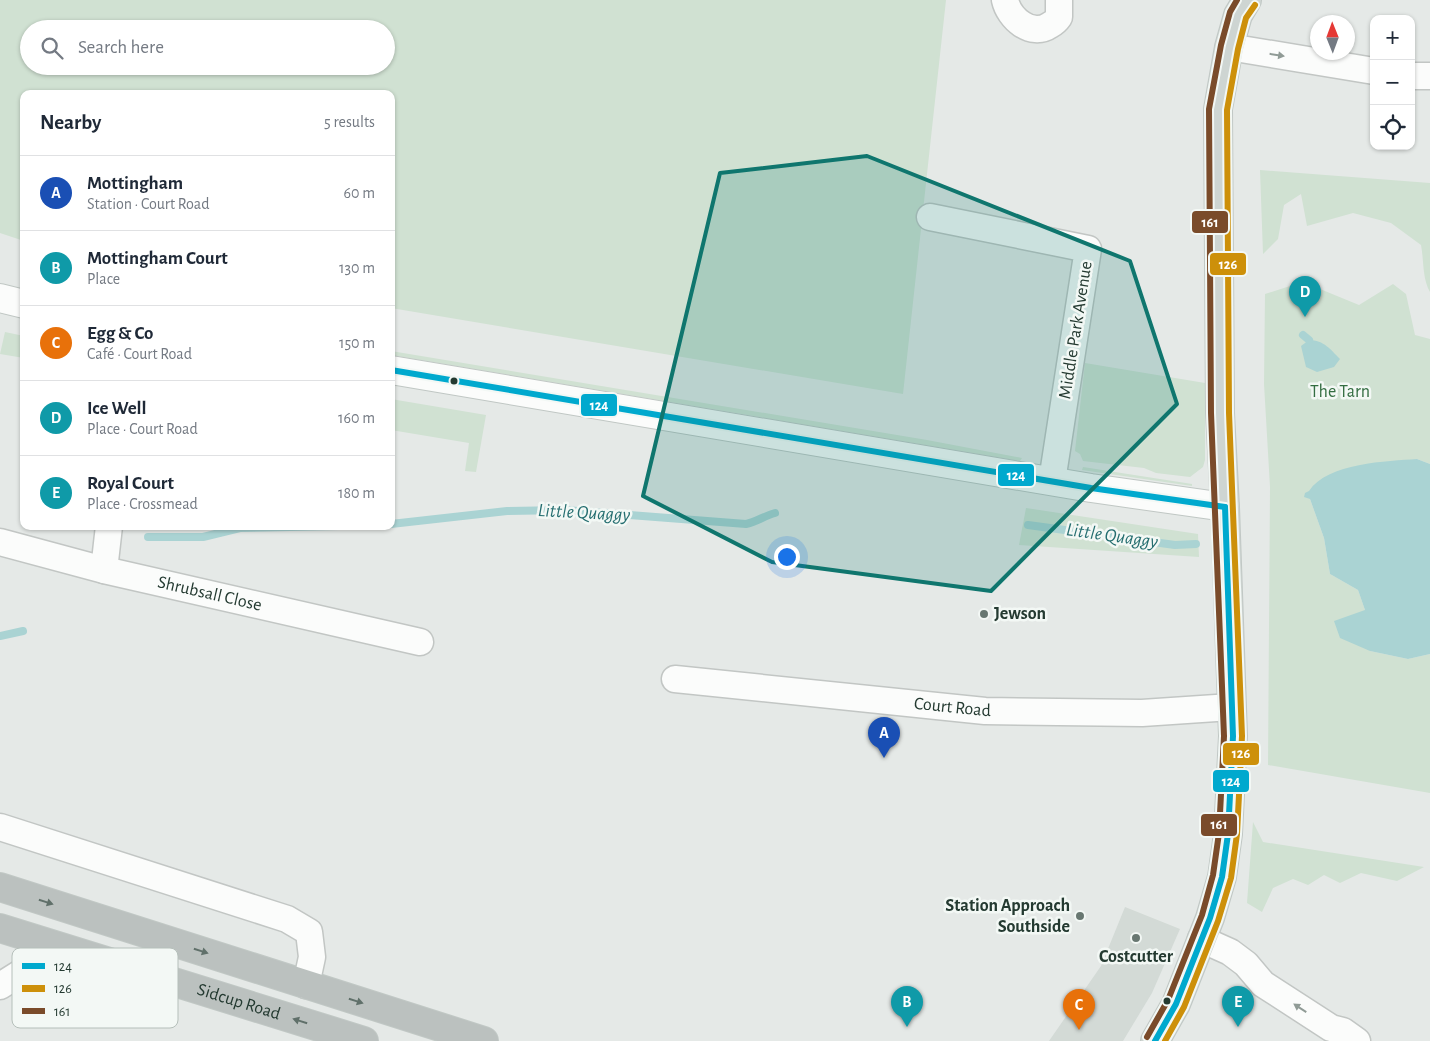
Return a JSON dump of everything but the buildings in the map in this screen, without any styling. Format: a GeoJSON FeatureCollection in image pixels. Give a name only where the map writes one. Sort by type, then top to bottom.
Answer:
{"type":"FeatureCollection","features":[{"type":"Feature","properties":{"kind":"highway","name":"Sidcup Road"},"geometry":{"type":"LineString","coordinates":[[0,887],[484,1041]]}},
{"type":"Feature","properties":{"kind":"highway","name":"Sidcup Road"},"geometry":{"type":"LineString","coordinates":[[0,928],[66,948]]}},
{"type":"Feature","properties":{"kind":"highway","name":"Sidcup Road"},"geometry":{"type":"LineString","coordinates":[[178,983],[364,1041]]}},
{"type":"Feature","properties":{"kind":"main road"},"geometry":{"type":"LineString","coordinates":[[1155,1041],[1176,1004],[1201,940],[1222,877],[1228,834],[1233,736],[1220,413],[1218,110],[1228,47],[1238,15],[1247,0]]}},
{"type":"Feature","properties":{"kind":"street"},"geometry":{"type":"LineString","coordinates":[[1005,0],[1010,14],[1018,23],[1038,28],[1050,26],[1059,17],[1059,0]]}},
{"type":"Feature","properties":{"kind":"street"},"geometry":{"type":"LineString","coordinates":[[1228,47],[1370,70]]}},
{"type":"Feature","properties":{"kind":"street"},"geometry":{"type":"LineString","coordinates":[[1415,76],[1430,76]]}},
{"type":"Feature","properties":{"kind":"street","name":"Middle Park Avenue"},"geometry":{"type":"LineString","coordinates":[[930,217],[1088,249],[1052,481]]}},
{"type":"Feature","properties":{"kind":"street"},"geometry":{"type":"LineString","coordinates":[[0,298],[20,303]]}},
{"type":"Feature","properties":{"kind":"street"},"geometry":{"type":"LineString","coordinates":[[395,371],[634,410],[817,443],[1091,488],[1225,507]]}},
{"type":"Feature","properties":{"kind":"street"},"geometry":{"type":"LineString","coordinates":[[104,570],[109,530]]}},
{"type":"Feature","properties":{"kind":"street","name":"Shrubsall Close"},"geometry":{"type":"LineString","coordinates":[[0,542],[104,570],[420,642]]}},
{"type":"Feature","properties":{"kind":"street","name":"Court Road"},"geometry":{"type":"LineString","coordinates":[[675,679],[985,711],[1142,713],[1231,707]]}},
{"type":"Feature","properties":{"kind":"street"},"geometry":{"type":"LineString","coordinates":[[0,827],[286,919],[309,932],[312,957],[306,984]]}},
{"type":"Feature","properties":{"kind":"street"},"geometry":{"type":"LineString","coordinates":[[36,948],[40,940]]}},
{"type":"Feature","properties":{"kind":"street"},"geometry":{"type":"LineString","coordinates":[[1201,940],[1230,952],[1246,964],[1264,984],[1331,1028],[1350,1036]]}},
{"type":"Feature","properties":{"kind":"street"},"geometry":{"type":"LineString","coordinates":[[0,986],[12,978]]}},
{"type":"Feature","properties":{"kind":"highlighted area"},"geometry":{"type":"Polygon","coordinates":[[[867,156],[1130,261],[1177,404],[991,591],[772,562],[643,496],[720,173],[867,156]]]}},
{"type":"Feature","properties":{"kind":"shaded area"},"geometry":{"type":"Polygon","coordinates":[[[1125,907],[1180,929],[1152,993],[1123,1041],[1049,1041],[1101,966],[1125,907]]]}},
{"type":"Feature","properties":{"kind":"green space"},"geometry":{"type":"Polygon","coordinates":[[[0,0],[946,0],[903,394],[395,309],[395,90],[20,90],[20,240],[0,233],[0,0]]]}},
{"type":"Feature","properties":{"kind":"green space"},"geometry":{"type":"Polygon","coordinates":[[[1260,170],[1430,183],[1430,292],[1424,275],[1421,245],[1391,223],[1353,213],[1307,226],[1301,194],[1284,205],[1278,239],[1263,254],[1260,170]]]}},
{"type":"Feature","properties":{"kind":"green space","name":"The Tarn"},"geometry":{"type":"Polygon","coordinates":[[[1393,284],[1406,294],[1415,335],[1430,339],[1430,464],[1417,459],[1310,499],[1324,538],[1330,574],[1358,590],[1365,610],[1370,651],[1408,659],[1430,654],[1430,793],[1268,765],[1270,487],[1264,384],[1265,294],[1290,286],[1320,289],[1359,305],[1393,284]]]}},
{"type":"Feature","properties":{"kind":"green space"},"geometry":{"type":"Polygon","coordinates":[[[5,332],[20,335],[20,357],[0,354],[5,332]]]}},
{"type":"Feature","properties":{"kind":"green space"},"geometry":{"type":"Polygon","coordinates":[[[395,352],[927,440],[1022,458],[1020,461],[395,356],[395,352]]]}},
{"type":"Feature","properties":{"kind":"green space"},"geometry":{"type":"Polygon","coordinates":[[[1085,363],[1205,383],[1205,460],[1203,467],[1190,477],[1156,473],[1144,468],[1083,461],[1080,454],[1075,451],[1085,363]]]}},
{"type":"Feature","properties":{"kind":"green space"},"geometry":{"type":"Polygon","coordinates":[[[395,400],[486,415],[476,472],[465,471],[469,443],[395,431],[395,400]]]}},
{"type":"Feature","properties":{"kind":"green space"},"geometry":{"type":"Polygon","coordinates":[[[1083,467],[1192,484],[1192,486],[1082,470],[1083,467]]]}},
{"type":"Feature","properties":{"kind":"green space"},"geometry":{"type":"Polygon","coordinates":[[[1026,508],[1198,534],[1199,557],[1019,545],[1026,508]]]}},
{"type":"Feature","properties":{"kind":"green space"},"geometry":{"type":"Polygon","coordinates":[[[1253,822],[1263,842],[1424,867],[1397,881],[1361,873],[1340,883],[1324,875],[1308,885],[1293,879],[1273,888],[1262,912],[1247,903],[1253,822]]]}},
{"type":"Feature","properties":{"kind":"water"},"geometry":{"type":"Polygon","coordinates":[[[1309,340],[1323,344],[1340,359],[1334,367],[1317,372],[1306,367],[1301,346],[1309,340]]]}},
{"type":"Feature","properties":{"kind":"water"},"geometry":{"type":"Polygon","coordinates":[[[1417,459],[1430,464],[1430,654],[1408,659],[1370,651],[1340,638],[1334,621],[1365,610],[1358,590],[1330,574],[1324,538],[1310,499],[1304,497],[1305,493],[1329,474],[1343,469],[1359,465],[1417,459]]]}},
{"type":"Feature","properties":{"kind":"waterway"},"geometry":{"type":"LineString","coordinates":[[1303,335],[1309,340]]}},
{"type":"Feature","properties":{"kind":"waterway","name":"Little Quaggy"},"geometry":{"type":"LineString","coordinates":[[395,524],[507,511],[565,510],[746,524],[775,513]]}},
{"type":"Feature","properties":{"kind":"waterway","name":"Little Quaggy"},"geometry":{"type":"LineString","coordinates":[[1028,525],[1175,545],[1196,544]]}},
{"type":"Feature","properties":{"kind":"waterway","name":"Little Quaggy"},"geometry":{"type":"LineString","coordinates":[[148,537],[203,537],[232,530]]}},
{"type":"Feature","properties":{"kind":"waterway","name":"Little Quaggy"},"geometry":{"type":"LineString","coordinates":[[0,636],[23,631]]}},
{"type":"Feature","properties":{"kind":"transit line","name":"161"},"geometry":{"type":"LineString","coordinates":[[1147,1037],[1168,1000],[1202,915],[1213,875],[1219,833],[1224,736],[1211,413],[1209,109],[1221,45],[1230,12],[1237,0]]}},
{"type":"Feature","properties":{"kind":"transit line","name":"126"},"geometry":{"type":"LineString","coordinates":[[1165,1041],[1184,1007],[1218,921],[1231,878],[1237,834],[1242,736],[1229,413],[1227,110],[1238,49],[1246,18],[1255,5]]}},
{"type":"Feature","properties":{"kind":"transit line","name":"124"},"geometry":{"type":"LineString","coordinates":[[395,371],[1091,488],[1225,507]]}},
{"type":"Feature","properties":{"kind":"transit line","name":"124"},"geometry":{"type":"LineString","coordinates":[[1155,1041],[1176,1004],[1210,918],[1222,877],[1228,834],[1233,736],[1225,507]]}},
{"type":"Feature","properties":{"kind":"place","name":"Ice Well"},"geometry":{"type":"Point","coordinates":[1305,317]}},
{"type":"Feature","properties":{"kind":"place","name":"Jewson"},"geometry":{"type":"Point","coordinates":[984,614]}},
{"type":"Feature","properties":{"kind":"place","name":"Mottingham"},"geometry":{"type":"Point","coordinates":[884,758]}},
{"type":"Feature","properties":{"kind":"place","name":"Station Approach Southside"},"geometry":{"type":"Point","coordinates":[1080,916]}},
{"type":"Feature","properties":{"kind":"place","name":"Costcutter"},"geometry":{"type":"Point","coordinates":[1136,938]}},
{"type":"Feature","properties":{"kind":"place","name":"Mottingham Court"},"geometry":{"type":"Point","coordinates":[907,1027]}},
{"type":"Feature","properties":{"kind":"place","name":"Royal Court"},"geometry":{"type":"Point","coordinates":[1238,1027]}},
{"type":"Feature","properties":{"kind":"place","name":"Egg & Co"},"geometry":{"type":"Point","coordinates":[1079,1030]}}]}
